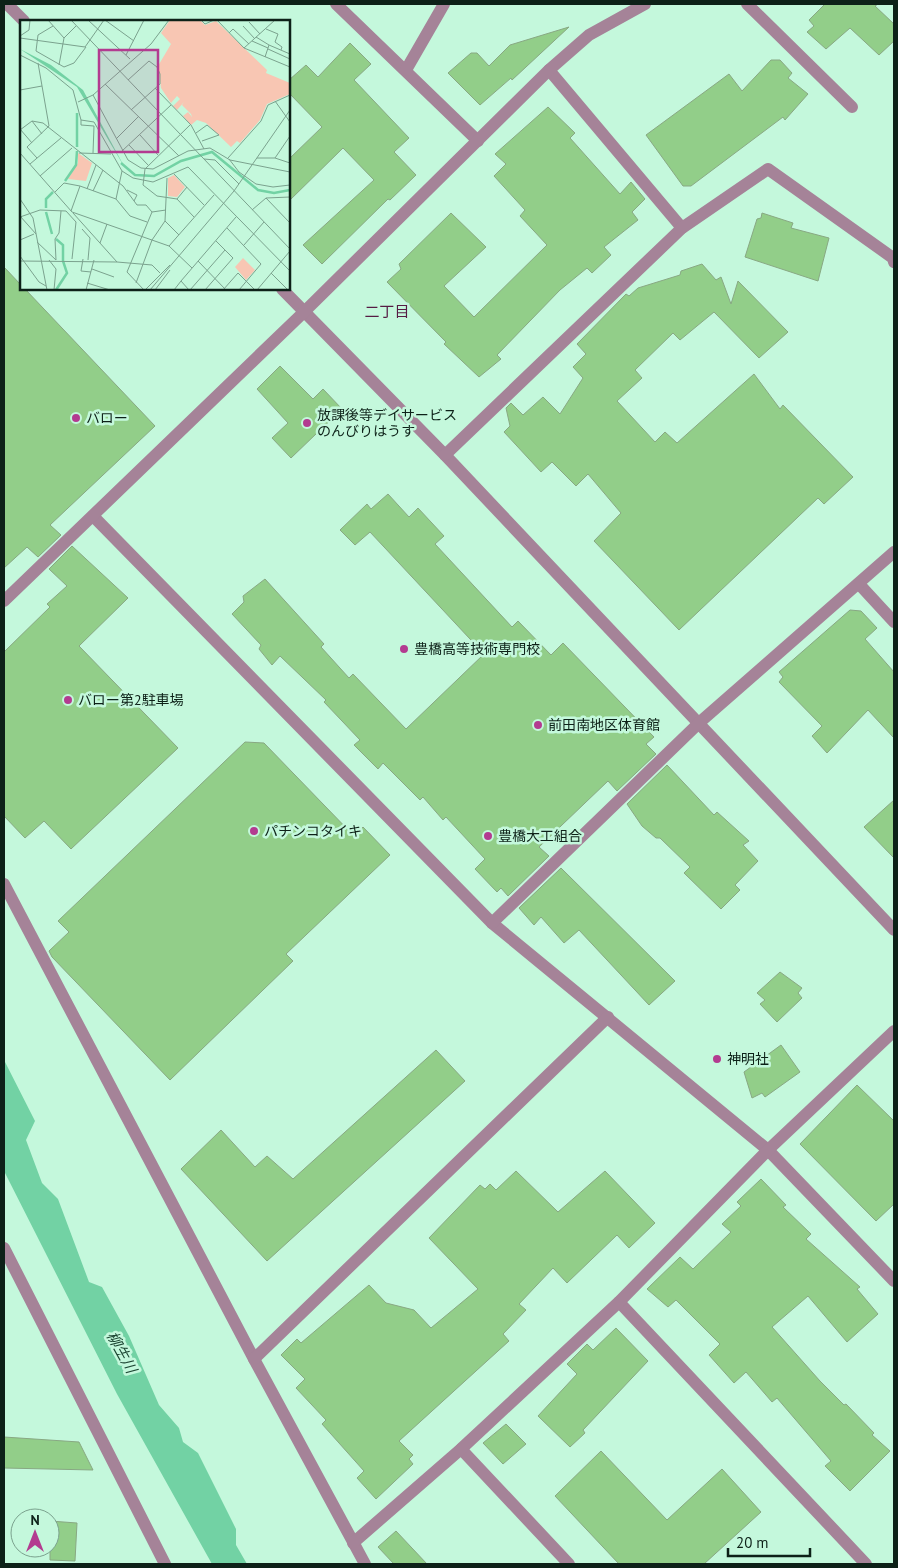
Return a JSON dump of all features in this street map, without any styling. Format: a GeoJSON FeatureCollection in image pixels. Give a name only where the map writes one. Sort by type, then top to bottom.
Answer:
{"type":"FeatureCollection","features":[{"type":"Feature","properties":{"kind":"street"},"geometry":{"type":"LineString","coordinates":[[8,4],[23,20]]}},
{"type":"Feature","properties":{"kind":"street"},"geometry":{"type":"LineString","coordinates":[[336,4],[478,141]]}},
{"type":"Feature","properties":{"kind":"street"},"geometry":{"type":"LineString","coordinates":[[406,70],[444,4]]}},
{"type":"Feature","properties":{"kind":"street"},"geometry":{"type":"LineString","coordinates":[[4,601],[304,312],[549,70],[589,35],[645,4]]}},
{"type":"Feature","properties":{"kind":"street"},"geometry":{"type":"LineString","coordinates":[[747,4],[852,107]]}},
{"type":"Feature","properties":{"kind":"street"},"geometry":{"type":"LineString","coordinates":[[549,70],[682,228]]}},
{"type":"Feature","properties":{"kind":"street"},"geometry":{"type":"LineString","coordinates":[[445,455],[682,228],[768,169],[893,258],[894,262]]}},
{"type":"Feature","properties":{"kind":"street"},"geometry":{"type":"LineString","coordinates":[[283,290],[445,455],[700,722],[894,930]]}},
{"type":"Feature","properties":{"kind":"street"},"geometry":{"type":"LineString","coordinates":[[93,516],[492,923],[516,945],[608,1017],[768,1150],[894,1281]]}},
{"type":"Feature","properties":{"kind":"street"},"geometry":{"type":"LineString","coordinates":[[492,923],[700,722],[894,552]]}},
{"type":"Feature","properties":{"kind":"street"},"geometry":{"type":"LineString","coordinates":[[859,584],[894,622]]}},
{"type":"Feature","properties":{"kind":"street"},"geometry":{"type":"LineString","coordinates":[[4,884],[254,1359],[365,1564]]}},
{"type":"Feature","properties":{"kind":"street"},"geometry":{"type":"LineString","coordinates":[[254,1359],[608,1017]]}},
{"type":"Feature","properties":{"kind":"street"},"geometry":{"type":"LineString","coordinates":[[352,1543],[461,1449],[620,1302],[768,1150],[894,1032]]}},
{"type":"Feature","properties":{"kind":"street"},"geometry":{"type":"LineString","coordinates":[[4,1248],[166,1564]]}},
{"type":"Feature","properties":{"kind":"street"},"geometry":{"type":"LineString","coordinates":[[620,1302],[866,1564]]}},
{"type":"Feature","properties":{"kind":"street"},"geometry":{"type":"LineString","coordinates":[[461,1449],[569,1564]]}},
{"type":"Feature","properties":{"kind":"water","name":"柳生川"},"geometry":{"type":"Polygon","coordinates":[[[4,1060],[35,1121],[26,1140],[42,1183],[58,1199],[89,1282],[102,1287],[129,1336],[159,1405],[179,1428],[183,1442],[198,1453],[236,1529],[236,1545],[247,1564],[212,1564],[117,1394],[4,1171],[4,1060]]]}},
{"type":"Feature","properties":{"kind":"building"},"geometry":{"type":"Polygon","coordinates":[[[825,4],[878,4],[875,6],[894,24],[894,41],[879,55],[850,28],[826,49],[807,32],[814,26],[809,20],[825,4]]]}},
{"type":"Feature","properties":{"kind":"building"},"geometry":{"type":"Polygon","coordinates":[[[569,27],[512,80],[511,78],[480,105],[448,73],[471,53],[477,53],[489,66],[510,45],[569,27]]]}},
{"type":"Feature","properties":{"kind":"building"},"geometry":{"type":"Polygon","coordinates":[[[350,43],[371,64],[354,80],[409,138],[394,152],[416,175],[390,200],[388,199],[322,264],[303,245],[374,180],[343,148],[290,200],[290,158],[322,127],[290,94],[290,79],[306,65],[318,77],[350,43]]]}},
{"type":"Feature","properties":{"kind":"building"},"geometry":{"type":"Polygon","coordinates":[[[771,60],[780,60],[792,73],[788,78],[808,94],[785,120],[783,117],[691,186],[683,186],[646,135],[729,74],[742,91],[771,60]]]}},
{"type":"Feature","properties":{"kind":"building"},"geometry":{"type":"Polygon","coordinates":[[[548,107],[575,133],[570,138],[620,194],[631,182],[645,199],[632,212],[638,220],[604,247],[611,255],[592,273],[587,268],[560,290],[497,355],[501,359],[479,377],[444,344],[446,342],[387,282],[401,269],[399,264],[451,213],[486,247],[444,286],[474,317],[547,245],[520,216],[525,210],[494,176],[506,164],[495,154],[548,107]]]}},
{"type":"Feature","properties":{"kind":"building"},"geometry":{"type":"Polygon","coordinates":[[[762,213],[793,223],[791,228],[829,238],[818,281],[745,257],[757,219],[761,218],[762,213]]]}},
{"type":"Feature","properties":{"kind":"building"},"geometry":{"type":"Polygon","coordinates":[[[702,264],[716,280],[721,277],[731,304],[738,281],[788,332],[759,358],[714,312],[680,340],[673,333],[635,370],[642,378],[617,401],[655,442],[665,432],[677,443],[754,374],[780,409],[783,405],[853,477],[824,504],[818,498],[679,630],[594,541],[621,513],[588,474],[576,486],[552,462],[541,472],[504,432],[510,426],[506,408],[511,403],[523,415],[543,397],[560,414],[583,378],[573,367],[586,354],[577,344],[626,294],[629,296],[638,288],[680,275],[681,271],[702,264]]]}},
{"type":"Feature","properties":{"kind":"building","name":"バロー"},"geometry":{"type":"Polygon","coordinates":[[[4,267],[20,284],[20,290],[26,290],[155,426],[50,525],[61,535],[38,557],[27,547],[4,568],[4,267]]]}},
{"type":"Feature","properties":{"kind":"building"},"geometry":{"type":"Polygon","coordinates":[[[280,366],[313,399],[323,389],[342,409],[291,458],[272,438],[288,423],[257,389],[280,366]]]}},
{"type":"Feature","properties":{"kind":"building"},"geometry":{"type":"Polygon","coordinates":[[[388,494],[409,517],[418,508],[444,536],[435,544],[512,627],[518,621],[551,655],[563,643],[654,737],[646,744],[656,754],[617,791],[608,781],[539,847],[549,856],[508,896],[501,888],[497,892],[475,869],[485,859],[446,817],[443,820],[423,797],[420,800],[383,763],[378,769],[354,745],[360,740],[324,702],[326,700],[280,656],[272,665],[259,649],[261,645],[232,614],[244,602],[243,596],[265,579],[324,644],[321,647],[349,678],[353,674],[406,729],[484,654],[370,532],[355,545],[340,530],[367,504],[371,509],[388,494]]]}},
{"type":"Feature","properties":{"kind":"building","name":"バロー第2駐車場"},"geometry":{"type":"Polygon","coordinates":[[[72,546],[128,598],[79,646],[178,748],[71,849],[44,821],[25,838],[4,816],[4,652],[50,607],[47,604],[67,586],[49,569],[72,546]]]}},
{"type":"Feature","properties":{"kind":"building"},"geometry":{"type":"Polygon","coordinates":[[[850,610],[861,611],[877,628],[865,639],[894,672],[894,738],[868,710],[827,753],[812,736],[822,726],[779,682],[783,677],[779,672],[850,610]]]}},
{"type":"Feature","properties":{"kind":"building"},"geometry":{"type":"Polygon","coordinates":[[[245,742],[264,743],[354,836],[363,827],[390,855],[286,954],[293,961],[170,1080],[52,957],[49,951],[69,932],[58,921],[245,742]]]}},
{"type":"Feature","properties":{"kind":"building"},"geometry":{"type":"Polygon","coordinates":[[[667,765],[714,815],[717,812],[749,841],[743,845],[758,861],[735,885],[740,890],[721,909],[684,873],[690,867],[660,838],[656,838],[642,826],[627,804],[667,765]]]}},
{"type":"Feature","properties":{"kind":"building"},"geometry":{"type":"Polygon","coordinates":[[[894,800],[894,858],[864,827],[894,800]]]}},
{"type":"Feature","properties":{"kind":"building"},"geometry":{"type":"Polygon","coordinates":[[[561,868],[675,981],[649,1005],[579,930],[564,943],[541,917],[534,925],[519,908],[561,868]]]}},
{"type":"Feature","properties":{"kind":"building"},"geometry":{"type":"Polygon","coordinates":[[[780,972],[802,988],[798,993],[802,998],[777,1022],[760,1004],[765,1000],[757,993],[780,972]]]}},
{"type":"Feature","properties":{"kind":"building"},"geometry":{"type":"Polygon","coordinates":[[[781,1045],[800,1072],[765,1097],[762,1093],[752,1098],[744,1072],[781,1045]]]}},
{"type":"Feature","properties":{"kind":"building"},"geometry":{"type":"Polygon","coordinates":[[[436,1050],[465,1081],[267,1261],[181,1169],[221,1130],[255,1167],[267,1156],[293,1179],[436,1050]]]}},
{"type":"Feature","properties":{"kind":"building"},"geometry":{"type":"Polygon","coordinates":[[[857,1085],[894,1121],[894,1204],[876,1221],[800,1144],[857,1085]]]}},
{"type":"Feature","properties":{"kind":"building"},"geometry":{"type":"Polygon","coordinates":[[[516,1171],[558,1212],[605,1171],[655,1223],[629,1248],[617,1235],[567,1283],[553,1268],[519,1304],[526,1310],[503,1334],[509,1341],[399,1441],[413,1455],[409,1459],[413,1464],[376,1499],[357,1478],[364,1471],[322,1424],[326,1420],[296,1388],[305,1379],[281,1355],[297,1339],[301,1343],[369,1285],[386,1303],[414,1310],[431,1328],[478,1289],[429,1238],[480,1185],[485,1189],[490,1184],[496,1190],[516,1171]]]}},
{"type":"Feature","properties":{"kind":"building"},"geometry":{"type":"Polygon","coordinates":[[[761,1179],[786,1205],[783,1207],[811,1234],[806,1239],[860,1287],[857,1289],[878,1314],[847,1342],[808,1296],[772,1327],[820,1381],[844,1405],[846,1404],[874,1433],[872,1435],[890,1451],[850,1491],[825,1466],[831,1461],[777,1398],[772,1402],[746,1372],[734,1383],[709,1355],[720,1344],[676,1300],[668,1307],[647,1289],[680,1257],[693,1269],[731,1232],[722,1224],[741,1206],[737,1202],[761,1179]]]}},
{"type":"Feature","properties":{"kind":"building"},"geometry":{"type":"Polygon","coordinates":[[[616,1328],[648,1361],[583,1430],[585,1433],[570,1447],[538,1416],[577,1374],[567,1364],[587,1344],[593,1350],[616,1328]]]}},
{"type":"Feature","properties":{"kind":"building"},"geometry":{"type":"Polygon","coordinates":[[[506,1424],[526,1444],[503,1464],[483,1443],[506,1424]]]}},
{"type":"Feature","properties":{"kind":"building"},"geometry":{"type":"Polygon","coordinates":[[[4,1437],[79,1442],[93,1470],[4,1468],[4,1437]]]}},
{"type":"Feature","properties":{"kind":"building"},"geometry":{"type":"Polygon","coordinates":[[[601,1451],[667,1520],[722,1469],[761,1512],[704,1564],[619,1564],[555,1496],[601,1451]]]}},
{"type":"Feature","properties":{"kind":"building"},"geometry":{"type":"Polygon","coordinates":[[[60,1522],[77,1523],[75,1561],[50,1560],[50,1558],[60,1558],[60,1522]]]}},
{"type":"Feature","properties":{"kind":"building"},"geometry":{"type":"Polygon","coordinates":[[[396,1531],[427,1564],[394,1564],[378,1547],[396,1531]]]}},
{"type":"Feature","properties":{"kind":"place","name":"バロー"},"geometry":{"type":"Point","coordinates":[76,418]}},
{"type":"Feature","properties":{"kind":"place","name":"放課後等デイサービス のんびりはうす"},"geometry":{"type":"Point","coordinates":[307,423]}},
{"type":"Feature","properties":{"kind":"place","name":"豊橋高等技術専門校"},"geometry":{"type":"Point","coordinates":[404,649]}},
{"type":"Feature","properties":{"kind":"place","name":"バロー第2駐車場"},"geometry":{"type":"Point","coordinates":[68,700]}},
{"type":"Feature","properties":{"kind":"place","name":"前田南地区体育館"},"geometry":{"type":"Point","coordinates":[538,725]}},
{"type":"Feature","properties":{"kind":"place","name":"パチンコタイキ"},"geometry":{"type":"Point","coordinates":[254,831]}},
{"type":"Feature","properties":{"kind":"place","name":"豊橋大工組合"},"geometry":{"type":"Point","coordinates":[488,836]}},
{"type":"Feature","properties":{"kind":"place","name":"神明社"},"geometry":{"type":"Point","coordinates":[717,1059]}},
{"type":"Feature","properties":{"kind":"district","name":"二丁目"},"geometry":{"type":"Point","coordinates":[387,311]}}]}
